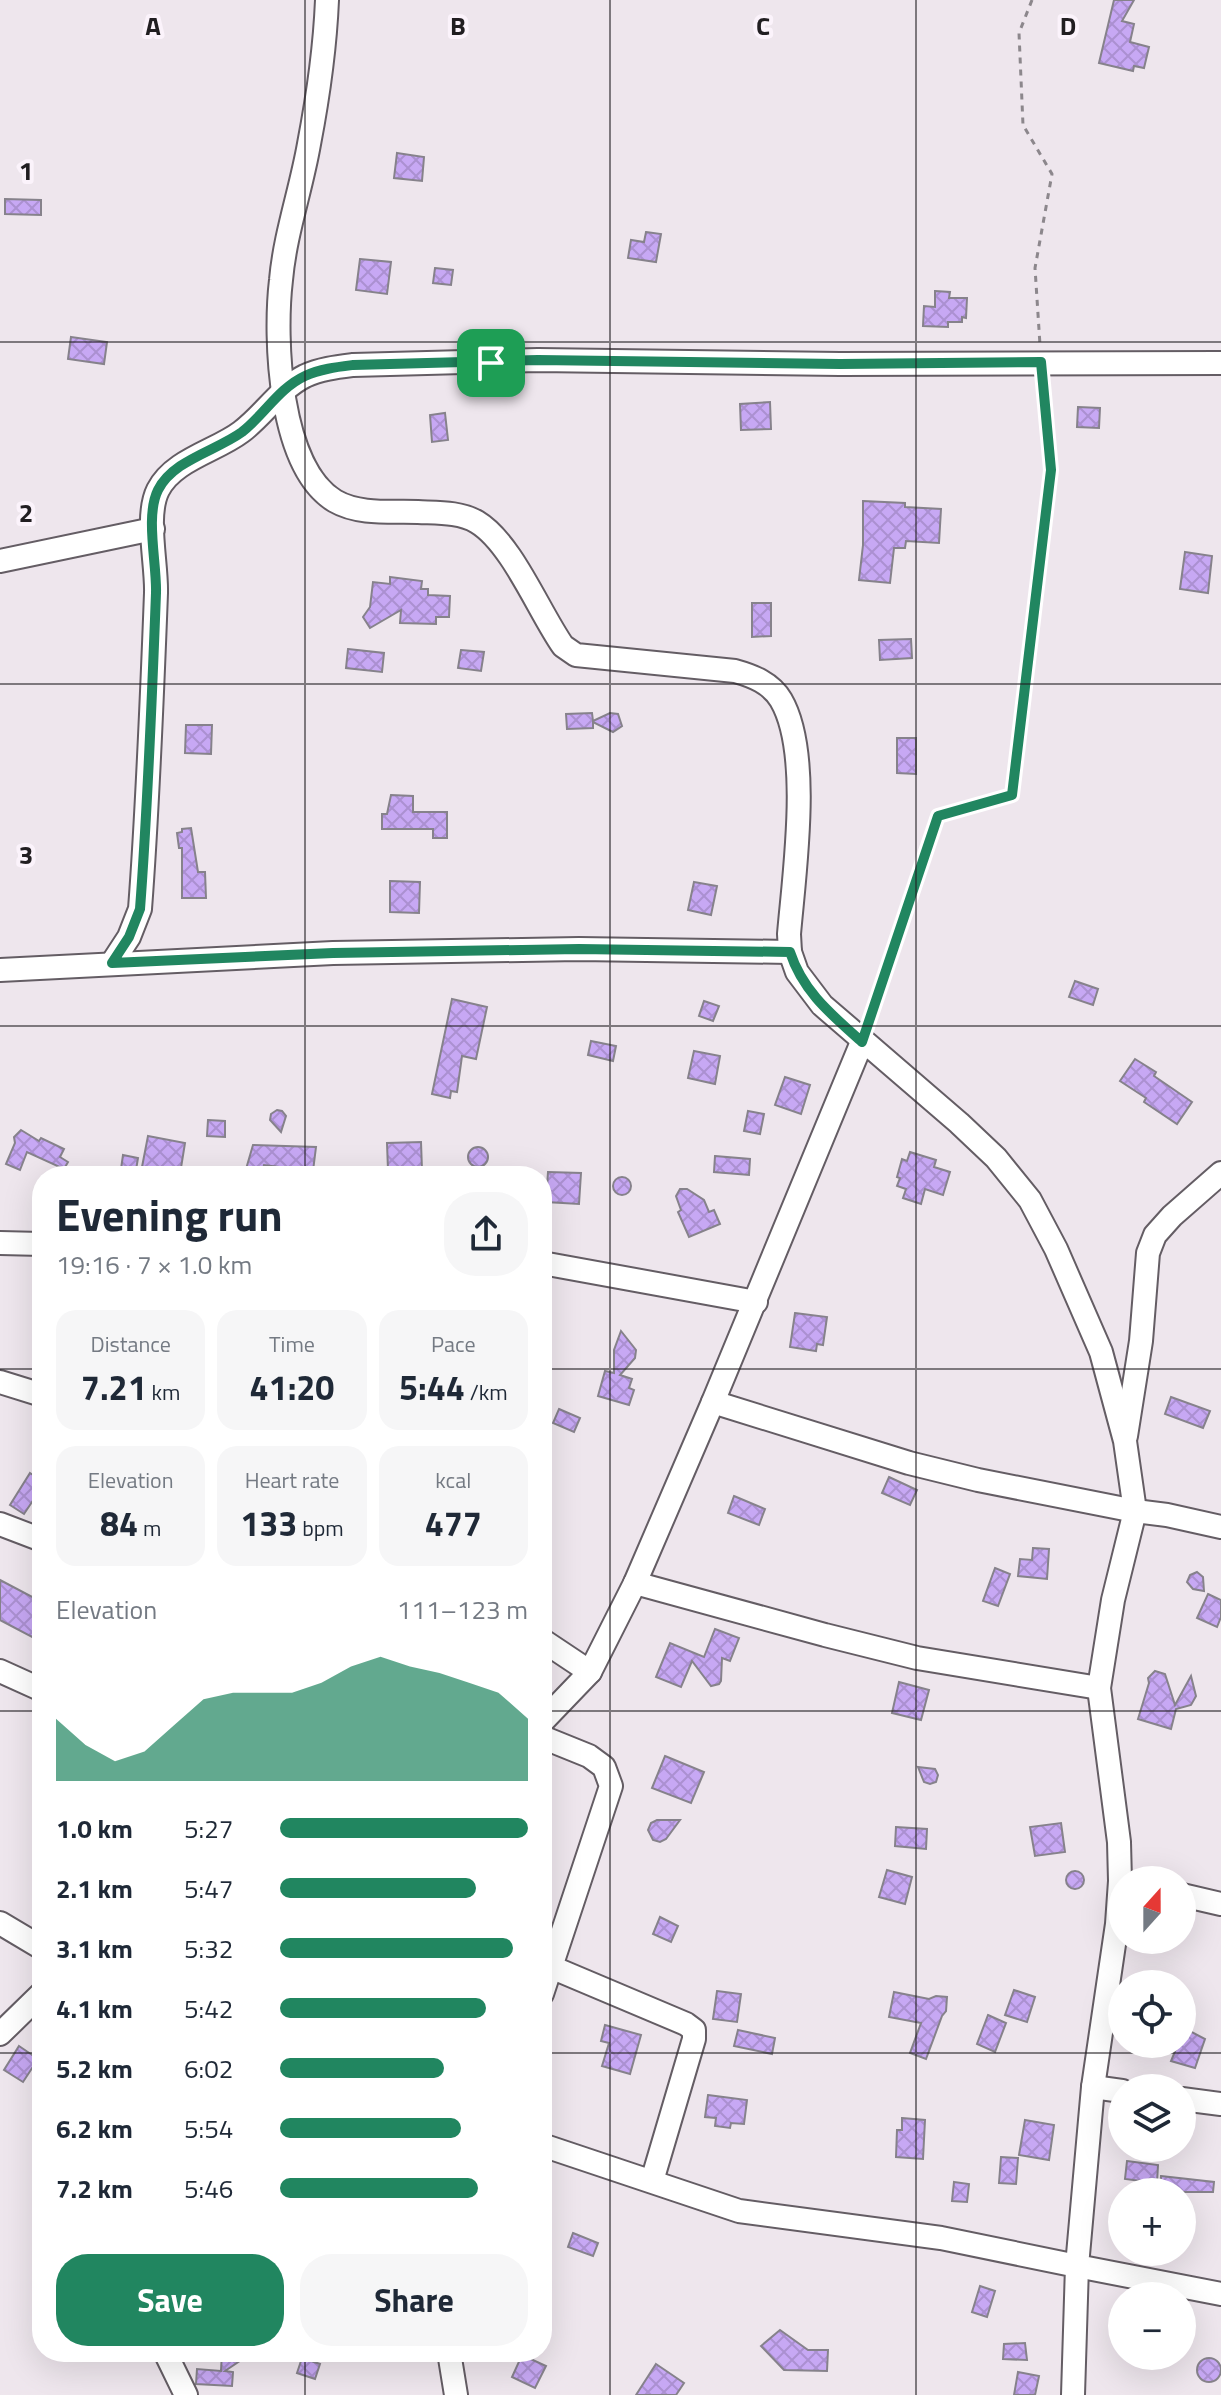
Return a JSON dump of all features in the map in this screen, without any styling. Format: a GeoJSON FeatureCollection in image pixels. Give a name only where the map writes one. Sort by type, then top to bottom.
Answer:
{"type":"FeatureCollection","features":[{"type":"Feature","properties":{"kind":"street"},"geometry":{"type":"LineString","coordinates":[[327,0],[310,144],[280,283],[282,392],[298,449],[322,492],[338,503],[358,509],[456,514],[477,522],[492,535],[512,563],[563,646],[576,655],[735,671],[755,676],[781,699],[789,720],[798,781],[799,818],[789,934],[790,952],[797,972],[822,1005],[996,1158],[1030,1200],[1056,1249],[1101,1352],[1125,1441],[1135,1511],[1113,1600],[1099,1688],[1120,1866]]}},
{"type":"Feature","properties":{"kind":"street"},"geometry":{"type":"LineString","coordinates":[[112,963],[129,937],[140,909],[156,589],[153,508],[158,489],[175,471],[194,458],[239,434],[282,392],[304,376],[353,365],[538,360],[840,364],[1221,363]]}},
{"type":"Feature","properties":{"kind":"street"},"geometry":{"type":"LineString","coordinates":[[0,561],[153,529]]}},
{"type":"Feature","properties":{"kind":"street"},"geometry":{"type":"LineString","coordinates":[[0,970],[333,953],[579,949],[790,952]]}},
{"type":"Feature","properties":{"kind":"street"},"geometry":{"type":"LineString","coordinates":[[552,1712],[590,1672],[635,1583],[756,1302],[862,1042]]}},
{"type":"Feature","properties":{"kind":"street"},"geometry":{"type":"LineString","coordinates":[[1125,1441],[1141,1341],[1148,1253],[1155,1235],[1172,1216],[1221,1173]]}},
{"type":"Feature","properties":{"kind":"street"},"geometry":{"type":"LineString","coordinates":[[0,1243],[32,1244]]}},
{"type":"Feature","properties":{"kind":"street"},"geometry":{"type":"LineString","coordinates":[[552,1265],[756,1302]]}},
{"type":"Feature","properties":{"kind":"street"},"geometry":{"type":"LineString","coordinates":[[0,1382],[32,1392]]}},
{"type":"Feature","properties":{"kind":"street"},"geometry":{"type":"LineString","coordinates":[[713,1402],[936,1470],[1221,1527]]}},
{"type":"Feature","properties":{"kind":"street"},"geometry":{"type":"LineString","coordinates":[[0,1524],[32,1536]]}},
{"type":"Feature","properties":{"kind":"street"},"geometry":{"type":"LineString","coordinates":[[635,1583],[917,1658],[1099,1688]]}},
{"type":"Feature","properties":{"kind":"street"},"geometry":{"type":"LineString","coordinates":[[552,1647],[590,1672]]}},
{"type":"Feature","properties":{"kind":"street"},"geometry":{"type":"LineString","coordinates":[[0,1671],[32,1685]]}},
{"type":"Feature","properties":{"kind":"street"},"geometry":{"type":"LineString","coordinates":[[552,1741],[589,1756],[604,1767],[611,1786],[552,1964]]}},
{"type":"Feature","properties":{"kind":"street"},"geometry":{"type":"LineString","coordinates":[[1196,1898],[1221,1904]]}},
{"type":"Feature","properties":{"kind":"street"},"geometry":{"type":"LineString","coordinates":[[0,1923],[32,1942]]}},
{"type":"Feature","properties":{"kind":"street"},"geometry":{"type":"LineString","coordinates":[[1073,2395],[1077,2266],[1093,2087],[1113,1954]]}},
{"type":"Feature","properties":{"kind":"street"},"geometry":{"type":"LineString","coordinates":[[552,1967],[694,2030],[694,2039],[652,2181]]}},
{"type":"Feature","properties":{"kind":"street"},"geometry":{"type":"LineString","coordinates":[[0,2034],[32,2003]]}},
{"type":"Feature","properties":{"kind":"street"},"geometry":{"type":"LineString","coordinates":[[1093,2087],[1108,2089]]}},
{"type":"Feature","properties":{"kind":"street"},"geometry":{"type":"LineString","coordinates":[[1196,2101],[1221,2104]]}},
{"type":"Feature","properties":{"kind":"street"},"geometry":{"type":"LineString","coordinates":[[552,2148],[747,2213],[941,2238],[1221,2294]]}},
{"type":"Feature","properties":{"kind":"street"},"geometry":{"type":"LineString","coordinates":[[170,2362],[186,2395]]}},
{"type":"Feature","properties":{"kind":"street"},"geometry":{"type":"LineString","coordinates":[[450,2362],[455,2395]]}},
{"type":"Feature","properties":{"kind":"path"},"geometry":{"type":"LineString","coordinates":[[862,1042],[938,816],[1012,795],[1051,470],[1035,268],[1052,174],[1023,125],[1019,33],[1032,0]]}},
{"type":"Feature","properties":{"kind":"building"},"geometry":{"type":"Polygon","coordinates":[[[1114,0],[1134,0],[1122,21],[1134,24],[1130,42],[1149,47],[1144,68],[1134,66],[1133,71],[1099,63],[1114,0]]]}},
{"type":"Feature","properties":{"kind":"building"},"geometry":{"type":"Polygon","coordinates":[[[397,153],[424,157],[422,181],[394,178],[397,153]]]}},
{"type":"Feature","properties":{"kind":"building"},"geometry":{"type":"Polygon","coordinates":[[[5,199],[41,200],[41,215],[5,214],[5,199]]]}},
{"type":"Feature","properties":{"kind":"building"},"geometry":{"type":"Polygon","coordinates":[[[646,232],[661,234],[656,262],[628,258],[631,240],[644,242],[646,232]]]}},
{"type":"Feature","properties":{"kind":"building"},"geometry":{"type":"Polygon","coordinates":[[[360,259],[391,262],[387,294],[356,290],[360,259]]]}},
{"type":"Feature","properties":{"kind":"building"},"geometry":{"type":"Polygon","coordinates":[[[435,268],[453,270],[451,285],[433,283],[435,268]]]}},
{"type":"Feature","properties":{"kind":"building"},"geometry":{"type":"Polygon","coordinates":[[[935,291],[950,292],[949,298],[967,298],[966,318],[962,317],[962,322],[948,322],[948,327],[923,326],[924,306],[935,307],[935,291]]]}},
{"type":"Feature","properties":{"kind":"building"},"geometry":{"type":"Polygon","coordinates":[[[71,337],[107,342],[104,364],[68,359],[71,337]]]}},
{"type":"Feature","properties":{"kind":"building"},"geometry":{"type":"Polygon","coordinates":[[[770,402],[771,429],[741,430],[740,404],[770,402]]]}},
{"type":"Feature","properties":{"kind":"building"},"geometry":{"type":"Polygon","coordinates":[[[1078,407],[1100,408],[1099,428],[1077,427],[1078,407]]]}},
{"type":"Feature","properties":{"kind":"building"},"geometry":{"type":"Polygon","coordinates":[[[445,413],[448,440],[432,442],[430,415],[445,413]]]}},
{"type":"Feature","properties":{"kind":"building"},"geometry":{"type":"Polygon","coordinates":[[[863,501],[941,509],[939,543],[906,541],[905,548],[894,548],[890,583],[859,580],[863,501]]]}},
{"type":"Feature","properties":{"kind":"building"},"geometry":{"type":"Polygon","coordinates":[[[1185,552],[1212,556],[1208,593],[1180,589],[1185,552]]]}},
{"type":"Feature","properties":{"kind":"building"},"geometry":{"type":"Polygon","coordinates":[[[390,577],[422,581],[421,589],[428,589],[428,595],[450,596],[449,617],[436,617],[436,624],[400,623],[401,610],[370,628],[363,617],[370,607],[373,582],[390,584],[390,577]]]}},
{"type":"Feature","properties":{"kind":"building"},"geometry":{"type":"Polygon","coordinates":[[[752,603],[771,603],[771,636],[752,637],[752,603]]]}},
{"type":"Feature","properties":{"kind":"building"},"geometry":{"type":"Polygon","coordinates":[[[911,639],[912,658],[880,660],[879,640],[911,639]]]}},
{"type":"Feature","properties":{"kind":"building"},"geometry":{"type":"Polygon","coordinates":[[[348,649],[384,653],[382,672],[346,668],[348,649]]]}},
{"type":"Feature","properties":{"kind":"building"},"geometry":{"type":"Polygon","coordinates":[[[461,650],[484,652],[481,671],[458,668],[461,650]]]}},
{"type":"Feature","properties":{"kind":"building"},"geometry":{"type":"Polygon","coordinates":[[[592,713],[593,721],[610,713],[618,714],[622,726],[613,732],[593,722],[593,728],[567,729],[566,714],[592,713]]]}},
{"type":"Feature","properties":{"kind":"building"},"geometry":{"type":"Polygon","coordinates":[[[186,725],[212,725],[211,754],[185,753],[186,725]]]}},
{"type":"Feature","properties":{"kind":"building"},"geometry":{"type":"Polygon","coordinates":[[[897,738],[916,738],[916,774],[897,773],[897,738]]]}},
{"type":"Feature","properties":{"kind":"building"},"geometry":{"type":"Polygon","coordinates":[[[391,795],[413,796],[413,812],[447,812],[447,838],[433,838],[433,829],[382,829],[382,814],[387,814],[391,795]]]}},
{"type":"Feature","properties":{"kind":"building"},"geometry":{"type":"Polygon","coordinates":[[[191,828],[198,872],[205,872],[206,898],[182,898],[182,848],[179,848],[177,833],[191,828]]]}},
{"type":"Feature","properties":{"kind":"building"},"geometry":{"type":"Polygon","coordinates":[[[390,881],[420,882],[419,913],[390,912],[390,881]]]}},
{"type":"Feature","properties":{"kind":"building"},"geometry":{"type":"Polygon","coordinates":[[[694,882],[717,886],[711,915],[688,910],[694,882]]]}},
{"type":"Feature","properties":{"kind":"building"},"geometry":{"type":"Polygon","coordinates":[[[1075,981],[1098,989],[1093,1005],[1069,997],[1075,981]]]}},
{"type":"Feature","properties":{"kind":"building"},"geometry":{"type":"Polygon","coordinates":[[[452,999],[487,1007],[476,1059],[462,1056],[457,1092],[451,1091],[450,1098],[432,1094],[452,999]]]}},
{"type":"Feature","properties":{"kind":"building"},"geometry":{"type":"Polygon","coordinates":[[[704,1001],[719,1006],[713,1021],[699,1016],[704,1001]]]}},
{"type":"Feature","properties":{"kind":"building"},"geometry":{"type":"Polygon","coordinates":[[[591,1041],[616,1046],[613,1061],[588,1055],[591,1041]]]}},
{"type":"Feature","properties":{"kind":"building"},"geometry":{"type":"Polygon","coordinates":[[[694,1051],[720,1056],[715,1084],[688,1078],[694,1051]]]}},
{"type":"Feature","properties":{"kind":"building"},"geometry":{"type":"Polygon","coordinates":[[[1135,1059],[1192,1102],[1177,1124],[1120,1081],[1135,1059]]]}},
{"type":"Feature","properties":{"kind":"building"},"geometry":{"type":"Polygon","coordinates":[[[785,1077],[810,1085],[801,1114],[775,1105],[785,1077]]]}},
{"type":"Feature","properties":{"kind":"building"},"geometry":{"type":"Polygon","coordinates":[[[277,1110],[286,1116],[281,1132],[270,1120],[271,1114],[277,1110]]]}},
{"type":"Feature","properties":{"kind":"building"},"geometry":{"type":"Polygon","coordinates":[[[748,1111],[764,1114],[760,1134],[744,1131],[748,1111]]]}},
{"type":"Feature","properties":{"kind":"building"},"geometry":{"type":"Polygon","coordinates":[[[208,1120],[225,1121],[225,1137],[207,1136],[208,1120]]]}},
{"type":"Feature","properties":{"kind":"building"},"geometry":{"type":"Polygon","coordinates":[[[21,1130],[39,1141],[41,1138],[64,1149],[60,1157],[68,1162],[66,1166],[57,1166],[27,1152],[20,1170],[6,1164],[15,1143],[14,1137],[21,1130]]]}},
{"type":"Feature","properties":{"kind":"building"},"geometry":{"type":"Polygon","coordinates":[[[148,1136],[185,1143],[181,1166],[142,1166],[148,1136]]]}},
{"type":"Feature","properties":{"kind":"building"},"geometry":{"type":"Polygon","coordinates":[[[421,1142],[422,1166],[388,1166],[387,1143],[421,1142]]]}},
{"type":"Feature","properties":{"kind":"building"},"geometry":{"type":"Polygon","coordinates":[[[253,1145],[316,1147],[314,1166],[247,1166],[253,1145]]]}},
{"type":"Feature","properties":{"kind":"building"},"geometry":{"type":"Polygon","coordinates":[[[474,1148],[482,1148],[487,1153],[487,1161],[482,1166],[474,1166],[469,1161],[469,1153],[474,1148]]]}},
{"type":"Feature","properties":{"kind":"building"},"geometry":{"type":"Polygon","coordinates":[[[910,1152],[936,1160],[934,1167],[950,1172],[943,1195],[925,1189],[921,1204],[903,1198],[906,1189],[897,1186],[900,1178],[897,1177],[902,1159],[907,1161],[910,1152]]]}},
{"type":"Feature","properties":{"kind":"building"},"geometry":{"type":"Polygon","coordinates":[[[123,1155],[138,1158],[137,1166],[121,1166],[123,1155]]]}},
{"type":"Feature","properties":{"kind":"building"},"geometry":{"type":"Polygon","coordinates":[[[715,1156],[750,1159],[749,1175],[714,1172],[715,1156]]]}},
{"type":"Feature","properties":{"kind":"building"},"geometry":{"type":"Polygon","coordinates":[[[552,1172],[581,1173],[579,1204],[552,1202],[552,1172]]]}},
{"type":"Feature","properties":{"kind":"building"},"geometry":{"type":"Polygon","coordinates":[[[622,1177],[631,1186],[622,1195],[613,1186],[622,1177]]]}},
{"type":"Feature","properties":{"kind":"building"},"geometry":{"type":"Polygon","coordinates":[[[680,1189],[687,1189],[704,1200],[709,1212],[714,1210],[720,1224],[689,1237],[678,1212],[681,1210],[676,1196],[680,1189]]]}},
{"type":"Feature","properties":{"kind":"building"},"geometry":{"type":"Polygon","coordinates":[[[795,1313],[827,1317],[823,1345],[817,1344],[816,1351],[790,1347],[795,1313]]]}},
{"type":"Feature","properties":{"kind":"building"},"geometry":{"type":"Polygon","coordinates":[[[621,1331],[636,1350],[635,1358],[620,1375],[632,1379],[629,1388],[634,1390],[629,1405],[598,1396],[605,1371],[614,1373],[614,1350],[621,1331]]]}},
{"type":"Feature","properties":{"kind":"building"},"geometry":{"type":"Polygon","coordinates":[[[1171,1397],[1210,1411],[1203,1428],[1165,1414],[1171,1397]]]}},
{"type":"Feature","properties":{"kind":"building"},"geometry":{"type":"Polygon","coordinates":[[[559,1409],[580,1418],[574,1432],[553,1423],[559,1409]]]}},
{"type":"Feature","properties":{"kind":"building"},"geometry":{"type":"Polygon","coordinates":[[[30,1473],[32,1474],[32,1502],[24,1514],[10,1505],[30,1473]]]}},
{"type":"Feature","properties":{"kind":"building"},"geometry":{"type":"Polygon","coordinates":[[[889,1477],[917,1490],[910,1505],[882,1493],[889,1477]]]}},
{"type":"Feature","properties":{"kind":"building"},"geometry":{"type":"Polygon","coordinates":[[[734,1496],[765,1509],[759,1525],[728,1513],[734,1496]]]}},
{"type":"Feature","properties":{"kind":"building"},"geometry":{"type":"Polygon","coordinates":[[[1033,1548],[1049,1549],[1047,1579],[1018,1576],[1020,1559],[1032,1560],[1033,1548]]]}},
{"type":"Feature","properties":{"kind":"building"},"geometry":{"type":"Polygon","coordinates":[[[995,1568],[1010,1574],[998,1606],[983,1601],[995,1568]]]}},
{"type":"Feature","properties":{"kind":"building"},"geometry":{"type":"Polygon","coordinates":[[[1197,1572],[1203,1577],[1204,1591],[1193,1589],[1187,1582],[1190,1575],[1197,1572]]]}},
{"type":"Feature","properties":{"kind":"building"},"geometry":{"type":"Polygon","coordinates":[[[0,1580],[32,1597],[32,1637],[0,1620],[0,1580]]]}},
{"type":"Feature","properties":{"kind":"building"},"geometry":{"type":"Polygon","coordinates":[[[1208,1594],[1221,1600],[1221,1617],[1217,1627],[1197,1618],[1208,1594]]]}},
{"type":"Feature","properties":{"kind":"building"},"geometry":{"type":"Polygon","coordinates":[[[715,1629],[739,1638],[730,1661],[722,1658],[719,1684],[711,1686],[692,1661],[681,1687],[656,1677],[670,1643],[704,1657],[715,1629]]]}},
{"type":"Feature","properties":{"kind":"building"},"geometry":{"type":"Polygon","coordinates":[[[1155,1671],[1165,1674],[1175,1705],[1191,1676],[1196,1696],[1191,1705],[1176,1709],[1171,1729],[1138,1719],[1148,1678],[1155,1671]]]}},
{"type":"Feature","properties":{"kind":"building"},"geometry":{"type":"Polygon","coordinates":[[[899,1682],[929,1690],[921,1720],[892,1713],[899,1682]]]}},
{"type":"Feature","properties":{"kind":"building"},"geometry":{"type":"Polygon","coordinates":[[[665,1756],[704,1772],[691,1803],[652,1788],[665,1756]]]}},
{"type":"Feature","properties":{"kind":"building"},"geometry":{"type":"Polygon","coordinates":[[[918,1767],[935,1769],[938,1775],[936,1782],[924,1782],[918,1767]]]}},
{"type":"Feature","properties":{"kind":"building"},"geometry":{"type":"Polygon","coordinates":[[[680,1820],[666,1839],[660,1842],[653,1840],[648,1830],[651,1823],[680,1820]]]}},
{"type":"Feature","properties":{"kind":"building"},"geometry":{"type":"Polygon","coordinates":[[[1061,1823],[1065,1852],[1035,1856],[1030,1827],[1061,1823]]]}},
{"type":"Feature","properties":{"kind":"building"},"geometry":{"type":"Polygon","coordinates":[[[896,1827],[927,1829],[926,1849],[895,1846],[896,1827]]]}},
{"type":"Feature","properties":{"kind":"building"},"geometry":{"type":"Polygon","coordinates":[[[887,1870],[912,1877],[905,1904],[879,1897],[887,1870]]]}},
{"type":"Feature","properties":{"kind":"building"},"geometry":{"type":"Polygon","coordinates":[[[1075,1871],[1084,1880],[1075,1889],[1066,1880],[1075,1871]]]}},
{"type":"Feature","properties":{"kind":"building"},"geometry":{"type":"Polygon","coordinates":[[[660,1917],[678,1926],[671,1942],[653,1934],[660,1917]]]}},
{"type":"Feature","properties":{"kind":"building"},"geometry":{"type":"Polygon","coordinates":[[[1014,1990],[1035,1997],[1027,2022],[1005,2015],[1014,1990]]]}},
{"type":"Feature","properties":{"kind":"building"},"geometry":{"type":"Polygon","coordinates":[[[717,1991],[741,1994],[737,2022],[713,2019],[717,1991]]]}},
{"type":"Feature","properties":{"kind":"building"},"geometry":{"type":"Polygon","coordinates":[[[894,1992],[929,1999],[947,1997],[946,2011],[926,2059],[910,2053],[921,2023],[889,2017],[894,1992]]]}},
{"type":"Feature","properties":{"kind":"building"},"geometry":{"type":"Polygon","coordinates":[[[988,2015],[1006,2023],[995,2052],[977,2044],[988,2015]]]}},
{"type":"Feature","properties":{"kind":"building"},"geometry":{"type":"Polygon","coordinates":[[[605,2025],[641,2035],[630,2074],[602,2066],[609,2043],[601,2041],[605,2025]]]}},
{"type":"Feature","properties":{"kind":"building"},"geometry":{"type":"Polygon","coordinates":[[[738,2030],[775,2038],[772,2054],[734,2046],[738,2030]]]}},
{"type":"Feature","properties":{"kind":"building"},"geometry":{"type":"Polygon","coordinates":[[[1196,2034],[1205,2039],[1195,2068],[1171,2061],[1172,2058],[1196,2058],[1196,2034]]]}},
{"type":"Feature","properties":{"kind":"building"},"geometry":{"type":"Polygon","coordinates":[[[19,2046],[32,2055],[32,2068],[23,2082],[4,2070],[19,2046]]]}},
{"type":"Feature","properties":{"kind":"building"},"geometry":{"type":"Polygon","coordinates":[[[708,2095],[747,2100],[744,2124],[731,2123],[730,2128],[715,2126],[716,2118],[705,2117],[708,2095]]]}},
{"type":"Feature","properties":{"kind":"building"},"geometry":{"type":"Polygon","coordinates":[[[902,2118],[925,2120],[923,2159],[896,2157],[897,2130],[902,2130],[902,2118]]]}},
{"type":"Feature","properties":{"kind":"building"},"geometry":{"type":"Polygon","coordinates":[[[1025,2120],[1054,2125],[1049,2160],[1019,2155],[1025,2120]]]}},
{"type":"Feature","properties":{"kind":"building"},"geometry":{"type":"Polygon","coordinates":[[[1001,2157],[1018,2158],[1016,2184],[999,2183],[1001,2157]]]}},
{"type":"Feature","properties":{"kind":"building"},"geometry":{"type":"Polygon","coordinates":[[[1127,2162],[1158,2165],[1157,2178],[1125,2178],[1127,2162]]]}},
{"type":"Feature","properties":{"kind":"building"},"geometry":{"type":"Polygon","coordinates":[[[1196,2180],[1214,2182],[1213,2192],[1196,2192],[1196,2180]]]}},
{"type":"Feature","properties":{"kind":"building"},"geometry":{"type":"Polygon","coordinates":[[[954,2182],[969,2184],[967,2202],[952,2201],[954,2182]]]}},
{"type":"Feature","properties":{"kind":"building"},"geometry":{"type":"Polygon","coordinates":[[[573,2233],[598,2243],[593,2256],[568,2247],[573,2233]]]}},
{"type":"Feature","properties":{"kind":"building"},"geometry":{"type":"Polygon","coordinates":[[[980,2286],[995,2291],[987,2317],[972,2312],[980,2286]]]}},
{"type":"Feature","properties":{"kind":"building"},"geometry":{"type":"Polygon","coordinates":[[[780,2330],[808,2350],[828,2350],[827,2371],[784,2370],[761,2346],[780,2330]]]}},
{"type":"Feature","properties":{"kind":"building"},"geometry":{"type":"Polygon","coordinates":[[[1025,2343],[1027,2360],[1003,2359],[1004,2344],[1025,2343]]]}},
{"type":"Feature","properties":{"kind":"building"},"geometry":{"type":"Polygon","coordinates":[[[1209,2358],[1217,2362],[1221,2370],[1217,2378],[1209,2382],[1201,2378],[1197,2370],[1201,2362],[1209,2358]]]}},
{"type":"Feature","properties":{"kind":"building"},"geometry":{"type":"Polygon","coordinates":[[[221,2362],[238,2362],[225,2371],[233,2372],[232,2386],[196,2384],[197,2369],[221,2371],[221,2362]]]}},
{"type":"Feature","properties":{"kind":"building"},"geometry":{"type":"Polygon","coordinates":[[[301,2362],[320,2364],[315,2379],[297,2373],[301,2362]]]}},
{"type":"Feature","properties":{"kind":"building"},"geometry":{"type":"Polygon","coordinates":[[[519,2362],[537,2362],[546,2366],[535,2388],[512,2377],[519,2362]]]}},
{"type":"Feature","properties":{"kind":"building"},"geometry":{"type":"Polygon","coordinates":[[[656,2364],[684,2383],[676,2395],[636,2395],[656,2364]]]}},
{"type":"Feature","properties":{"kind":"building"},"geometry":{"type":"Polygon","coordinates":[[[1018,2372],[1039,2376],[1035,2395],[1014,2395],[1018,2372]]]}},
{"type":"Feature","properties":{"kind":"route"},"geometry":{"type":"LineString","coordinates":[[538,360],[840,364],[1041,362],[1051,470],[1012,795],[938,816],[862,1042],[808,989],[797,972],[790,952],[579,949],[333,953],[112,963],[129,937],[140,909],[156,589],[153,508],[158,489],[175,471],[194,458],[239,434],[282,392],[304,376],[353,365],[491,363],[538,360]]}}]}
